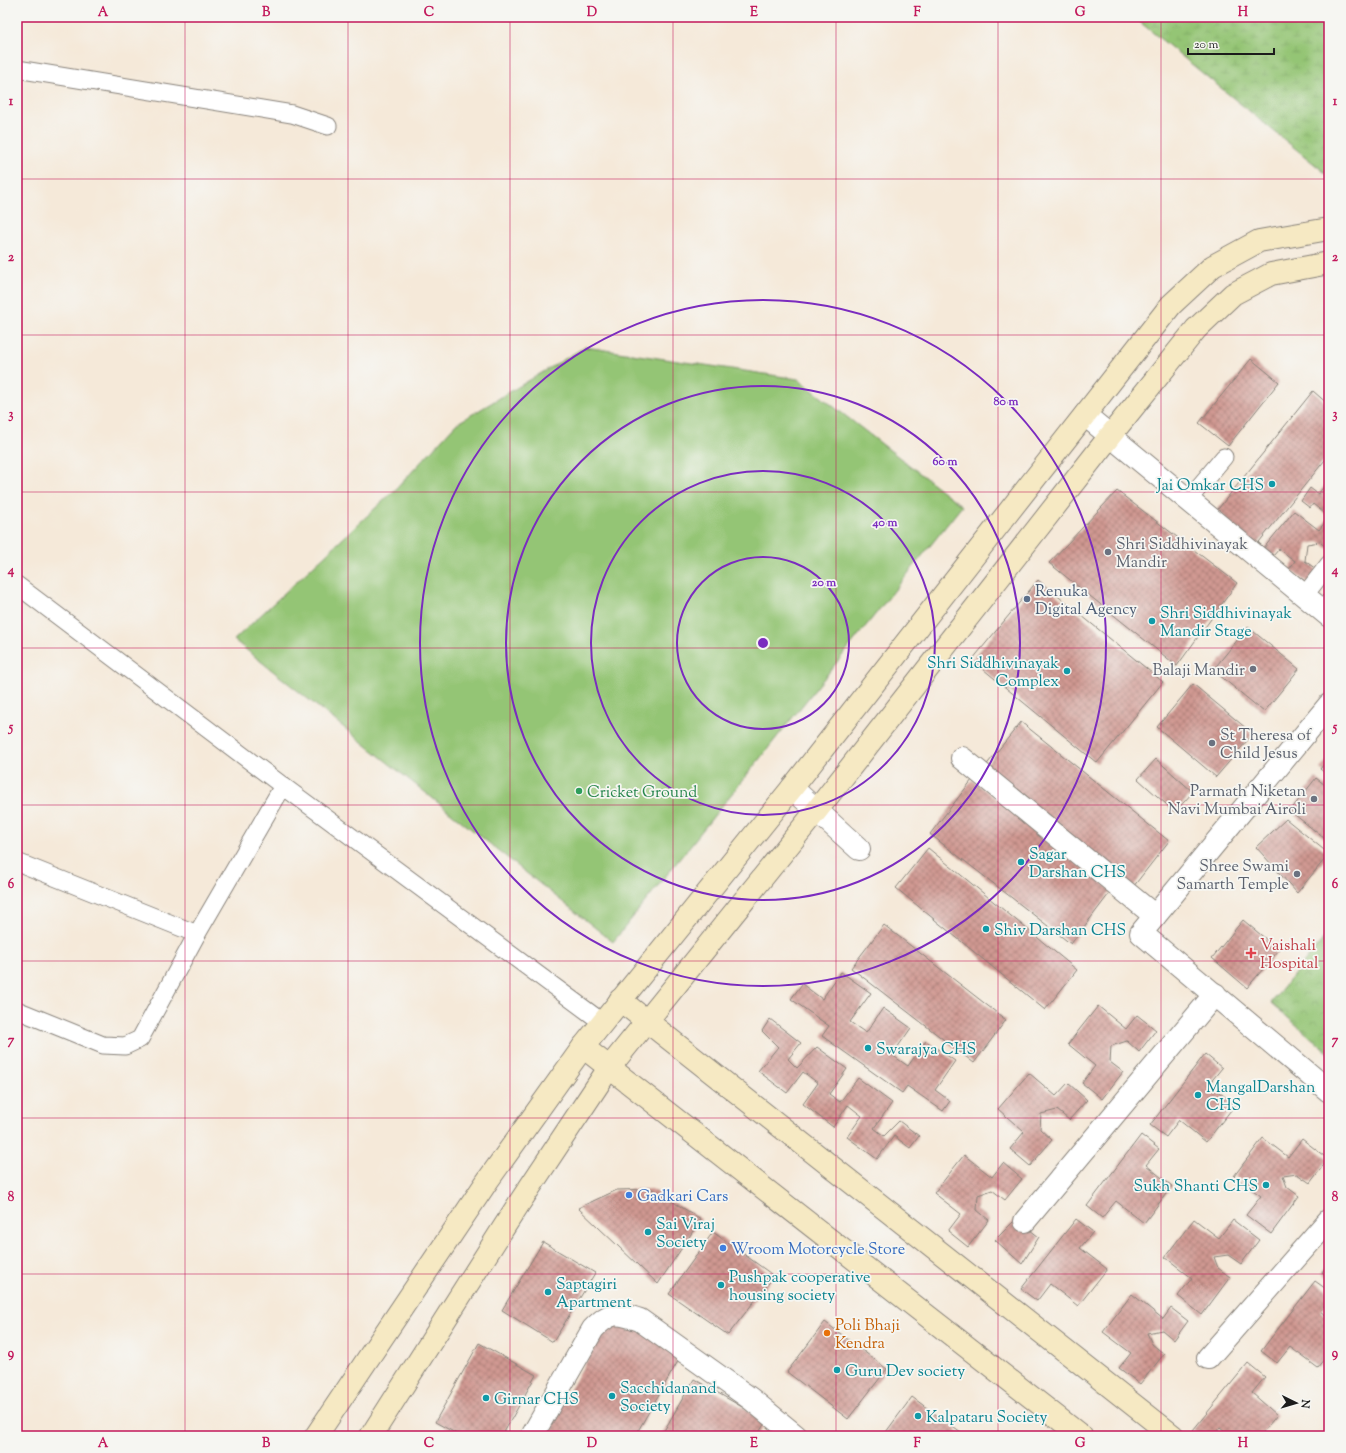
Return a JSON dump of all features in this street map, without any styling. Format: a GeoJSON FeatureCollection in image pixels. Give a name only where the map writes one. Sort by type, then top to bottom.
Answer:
{"type":"FeatureCollection","features":[{"type":"Feature","properties":{"kind":"street"},"geometry":{"type":"LineString","coordinates":[[316,1436],[488,1180],[583,1047],[792,788],[1171,305],[1213,266],[1259,241],[1329,229]]}},
{"type":"Feature","properties":{"kind":"street"},"geometry":{"type":"LineString","coordinates":[[372,1436],[518,1205],[609,1068],[817,810],[1110,436],[1196,329],[1233,294],[1271,274],[1329,263]]}},
{"type":"Feature","properties":{"kind":"street"},"geometry":{"type":"LineString","coordinates":[[1085,415],[1329,616]]}},
{"type":"Feature","properties":{"kind":"street"},"geometry":{"type":"LineString","coordinates":[[1329,705],[1141,933],[1329,1091]]}},
{"type":"Feature","properties":{"kind":"street"},"geometry":{"type":"LineString","coordinates":[[962,758],[1155,916]]}},
{"type":"Feature","properties":{"kind":"street"},"geometry":{"type":"LineString","coordinates":[[792,788],[859,849]]}},
{"type":"Feature","properties":{"kind":"street"},"geometry":{"type":"LineString","coordinates":[[1025,1222],[1215,994]]}},
{"type":"Feature","properties":{"kind":"street"},"geometry":{"type":"LineString","coordinates":[[620,1000],[1173,1436]]}},
{"type":"Feature","properties":{"kind":"street"},"geometry":{"type":"LineString","coordinates":[[583,1047],[1081,1436]]}},
{"type":"Feature","properties":{"kind":"street"},"geometry":{"type":"LineString","coordinates":[[1208,1358],[1329,1220]]}},
{"type":"Feature","properties":{"kind":"street"},"geometry":{"type":"LineString","coordinates":[[532,1436],[593,1329],[604,1318],[616,1314],[640,1320],[751,1400],[796,1436]]}},
{"type":"Feature","properties":{"kind":"lane"},"geometry":{"type":"LineString","coordinates":[[17,69],[292,114],[328,126]]}},
{"type":"Feature","properties":{"kind":"lane"},"geometry":{"type":"LineString","coordinates":[[1188,500],[1224,457]]}},
{"type":"Feature","properties":{"kind":"lane"},"geometry":{"type":"LineString","coordinates":[[1304,596],[1329,564]]}},
{"type":"Feature","properties":{"kind":"lane"},"geometry":{"type":"LineString","coordinates":[[17,584],[283,786],[602,1022]]}},
{"type":"Feature","properties":{"kind":"lane"},"geometry":{"type":"LineString","coordinates":[[17,1010],[103,1045],[125,1046],[140,1039],[197,934],[283,786]]}},
{"type":"Feature","properties":{"kind":"lane"},"geometry":{"type":"LineString","coordinates":[[17,862],[197,934]]}},
{"type":"Feature","properties":{"kind":"green space"},"geometry":{"type":"Polygon","coordinates":[[[1137,17],[1329,17],[1329,176],[1141,23],[1137,17]]]}},
{"type":"Feature","properties":{"kind":"green space","name":"Cricket Ground"},"geometry":{"type":"Polygon","coordinates":[[[585,347],[798,379],[962,506],[613,942],[234,640],[397,488],[456,424],[585,347]]]}},
{"type":"Feature","properties":{"kind":"green space"},"geometry":{"type":"Polygon","coordinates":[[[1329,932],[1329,1053],[1271,1003],[1329,932]]]}},
{"type":"Feature","properties":{"kind":"building","name":"Jai Omkar CHS"},"geometry":{"type":"Polygon","coordinates":[[[1251,359],[1279,382],[1228,446],[1199,423],[1251,359]]]}},
{"type":"Feature","properties":{"kind":"building","name":"Jai Omkar CHS"},"geometry":{"type":"Polygon","coordinates":[[[1313,391],[1329,405],[1329,455],[1255,547],[1214,514],[1313,391]]]}},
{"type":"Feature","properties":{"kind":"building"},"geometry":{"type":"Polygon","coordinates":[[[1329,480],[1329,517],[1313,504],[1310,508],[1301,501],[1310,488],[1318,494],[1329,480]]]}},
{"type":"Feature","properties":{"kind":"building"},"geometry":{"type":"Polygon","coordinates":[[[1117,491],[1237,583],[1177,666],[1049,563],[1117,491]]]}},
{"type":"Feature","properties":{"kind":"building"},"geometry":{"type":"Polygon","coordinates":[[[1294,511],[1319,530],[1329,517],[1329,550],[1320,542],[1307,544],[1305,561],[1320,572],[1310,585],[1289,569],[1295,561],[1279,549],[1273,556],[1263,549],[1294,511]]]}},
{"type":"Feature","properties":{"kind":"building","name":"Shri Siddhivinayak Complex"},"geometry":{"type":"Polygon","coordinates":[[[1038,580],[1163,682],[1097,763],[972,660],[1038,580]]]}},
{"type":"Feature","properties":{"kind":"building"},"geometry":{"type":"Polygon","coordinates":[[[1248,627],[1299,669],[1264,712],[1213,670],[1248,627]]]}},
{"type":"Feature","properties":{"kind":"building"},"geometry":{"type":"Polygon","coordinates":[[[1193,684],[1253,734],[1216,777],[1157,727],[1193,684]]]}},
{"type":"Feature","properties":{"kind":"building","name":"Sagar Darshan CHS"},"geometry":{"type":"Polygon","coordinates":[[[1021,722],[1169,841],[1133,887],[984,768],[1021,722]]]}},
{"type":"Feature","properties":{"kind":"building","name":"Parmath Niketan Navi Mumbai Airoli"},"geometry":{"type":"Polygon","coordinates":[[[1329,758],[1329,776],[1320,769],[1329,758]]]}},
{"type":"Feature","properties":{"kind":"building"},"geometry":{"type":"Polygon","coordinates":[[[1156,759],[1193,792],[1175,812],[1138,779],[1156,759]]]}},
{"type":"Feature","properties":{"kind":"building","name":"Parmath Niketan Navi Mumbai Airoli"},"geometry":{"type":"Polygon","coordinates":[[[1316,778],[1329,788],[1329,842],[1290,811],[1316,778]]]}},
{"type":"Feature","properties":{"kind":"building","name":"Sagar Darshan CHS"},"geometry":{"type":"Polygon","coordinates":[[[972,780],[1112,890],[1071,944],[930,834],[972,780]]]}},
{"type":"Feature","properties":{"kind":"building","name":"Shree Swami Samarth Temple"},"geometry":{"type":"Polygon","coordinates":[[[1286,819],[1329,854],[1297,893],[1256,847],[1286,819]]]}},
{"type":"Feature","properties":{"kind":"building","name":"Shiv Darshan CHS"},"geometry":{"type":"Polygon","coordinates":[[[928,848],[1077,970],[1045,1010],[896,888],[928,848]]]}},
{"type":"Feature","properties":{"kind":"building"},"geometry":{"type":"Polygon","coordinates":[[[1243,920],[1279,950],[1247,988],[1212,958],[1243,920]]]}},
{"type":"Feature","properties":{"kind":"building"},"geometry":{"type":"Polygon","coordinates":[[[884,925],[1006,1020],[974,1063],[851,968],[884,925]]]}},
{"type":"Feature","properties":{"kind":"building","name":"Swarajya CHS"},"geometry":{"type":"Polygon","coordinates":[[[841,972],[871,993],[850,1022],[866,1033],[883,1008],[911,1028],[892,1055],[908,1066],[926,1041],[955,1061],[935,1090],[950,1101],[943,1111],[907,1086],[902,1093],[822,1036],[829,1026],[791,999],[802,984],[822,999],[841,972]]]}},
{"type":"Feature","properties":{"kind":"building"},"geometry":{"type":"Polygon","coordinates":[[[1098,1006],[1126,1029],[1137,1015],[1156,1030],[1139,1052],[1127,1041],[1111,1046],[1110,1062],[1123,1072],[1102,1099],[1082,1083],[1095,1066],[1068,1044],[1098,1006]]]}},
{"type":"Feature","properties":{"kind":"building","name":"Swarajya CHS"},"geometry":{"type":"Polygon","coordinates":[[[770,1019],[801,1043],[788,1059],[797,1068],[817,1047],[847,1069],[829,1094],[840,1102],[858,1078],[892,1103],[874,1128],[884,1136],[899,1121],[919,1136],[910,1148],[894,1136],[877,1159],[847,1137],[862,1116],[848,1105],[833,1127],[803,1104],[818,1083],[803,1072],[787,1093],[758,1071],[778,1047],[762,1031],[770,1019]]]}},
{"type":"Feature","properties":{"kind":"building","name":"MangalDarshan CHS"},"geometry":{"type":"Polygon","coordinates":[[[1205,1054],[1222,1068],[1209,1084],[1235,1105],[1206,1142],[1179,1120],[1166,1137],[1150,1125],[1205,1054]]]}},
{"type":"Feature","properties":{"kind":"building"},"geometry":{"type":"Polygon","coordinates":[[[1029,1073],[1056,1096],[1068,1083],[1087,1100],[1069,1120],[1057,1110],[1041,1114],[1040,1129],[1052,1140],[1030,1166],[1010,1149],[1024,1132],[998,1109],[1029,1073]]]}},
{"type":"Feature","properties":{"kind":"building"},"geometry":{"type":"Polygon","coordinates":[[[1141,1135],[1159,1149],[1146,1165],[1172,1186],[1144,1223],[1116,1201],[1102,1218],[1087,1206],[1141,1135]]]}},
{"type":"Feature","properties":{"kind":"building","name":"Sukh Shanti CHS"},"geometry":{"type":"Polygon","coordinates":[[[1263,1138],[1288,1157],[1302,1139],[1328,1159],[1310,1183],[1297,1174],[1283,1176],[1287,1187],[1299,1196],[1271,1234],[1246,1215],[1261,1196],[1234,1176],[1263,1138]]]}},
{"type":"Feature","properties":{"kind":"building"},"geometry":{"type":"Polygon","coordinates":[[[964,1155],[992,1177],[1003,1163],[1022,1179],[1005,1200],[992,1190],[978,1195],[977,1210],[989,1220],[968,1247],[948,1231],[961,1214],[934,1193],[964,1155]]]}},
{"type":"Feature","properties":{"kind":"building","name":"Sai Viraj Society"},"geometry":{"type":"Polygon","coordinates":[[[652,1189],[701,1219],[658,1284],[578,1208],[617,1190],[652,1189]]]}},
{"type":"Feature","properties":{"kind":"building"},"geometry":{"type":"Polygon","coordinates":[[[1016,1219],[1039,1237],[1022,1264],[995,1240],[1016,1219]]]}},
{"type":"Feature","properties":{"kind":"building"},"geometry":{"type":"Polygon","coordinates":[[[1076,1219],[1093,1232],[1080,1248],[1107,1269],[1078,1306],[1050,1284],[1037,1301],[1021,1289],[1076,1219]]]}},
{"type":"Feature","properties":{"kind":"building","name":"Sukh Shanti CHS"},"geometry":{"type":"Polygon","coordinates":[[[1194,1219],[1219,1238],[1233,1220],[1259,1240],[1241,1264],[1228,1255],[1214,1257],[1218,1268],[1230,1277],[1202,1315],[1178,1296],[1192,1278],[1165,1257],[1194,1219]]]}},
{"type":"Feature","properties":{"kind":"building","name":"Pushpak cooperative housing society"},"geometry":{"type":"Polygon","coordinates":[[[713,1232],[774,1276],[728,1335],[669,1294],[713,1232]]]}},
{"type":"Feature","properties":{"kind":"building","name":"Saptagiri Apartment"},"geometry":{"type":"Polygon","coordinates":[[[543,1242],[595,1273],[553,1342],[502,1310],[543,1242]]]}},
{"type":"Feature","properties":{"kind":"building"},"geometry":{"type":"Polygon","coordinates":[[[1329,1264],[1329,1279],[1322,1273],[1329,1264]]]}},
{"type":"Feature","properties":{"kind":"building"},"geometry":{"type":"Polygon","coordinates":[[[1315,1281],[1329,1291],[1329,1299],[1320,1311],[1329,1318],[1329,1354],[1318,1368],[1290,1347],[1277,1363],[1261,1351],[1315,1281]]]}},
{"type":"Feature","properties":{"kind":"building"},"geometry":{"type":"Polygon","coordinates":[[[1132,1294],[1163,1319],[1171,1308],[1188,1321],[1174,1340],[1162,1330],[1147,1333],[1152,1344],[1164,1354],[1140,1384],[1119,1368],[1131,1353],[1103,1332],[1132,1294]]]}},
{"type":"Feature","properties":{"kind":"building","name":"Sacchidanand Society"},"geometry":{"type":"Polygon","coordinates":[[[613,1315],[681,1356],[635,1436],[543,1436],[613,1315]]]}},
{"type":"Feature","properties":{"kind":"building","name":"Guru Dev society"},"geometry":{"type":"Polygon","coordinates":[[[825,1322],[887,1369],[848,1419],[787,1372],[825,1322]]]}},
{"type":"Feature","properties":{"kind":"building","name":"Girnar CHS"},"geometry":{"type":"Polygon","coordinates":[[[479,1343],[536,1375],[502,1436],[461,1436],[435,1422],[479,1343]]]}},
{"type":"Feature","properties":{"kind":"building"},"geometry":{"type":"Polygon","coordinates":[[[1248,1363],[1265,1377],[1252,1393],[1277,1415],[1260,1436],[1230,1436],[1220,1428],[1214,1436],[1201,1436],[1193,1430],[1248,1363]]]}},
{"type":"Feature","properties":{"kind":"building"},"geometry":{"type":"Polygon","coordinates":[[[694,1379],[766,1421],[757,1436],[661,1436],[694,1379]]]}},
{"type":"Feature","properties":{"kind":"building","name":"Kalpataru Society"},"geometry":{"type":"Polygon","coordinates":[[[912,1397],[965,1436],[883,1436],[912,1397]]]}},
{"type":"Feature","properties":{"kind":"place","name":"Jai Omkar CHS"},"geometry":{"type":"Point","coordinates":[1272,484]}},
{"type":"Feature","properties":{"kind":"place","name":"Shri Siddhivinayak Mandir"},"geometry":{"type":"Point","coordinates":[1108,552]}},
{"type":"Feature","properties":{"kind":"place","name":"Renuka Digital Agency"},"geometry":{"type":"Point","coordinates":[1027,599]}},
{"type":"Feature","properties":{"kind":"place","name":"Shri Siddhivinayak Mandir Stage"},"geometry":{"type":"Point","coordinates":[1152,621]}},
{"type":"Feature","properties":{"kind":"place","name":"Balaji Mandir"},"geometry":{"type":"Point","coordinates":[1253,669]}},
{"type":"Feature","properties":{"kind":"place","name":"Shri Siddhivinayak Complex"},"geometry":{"type":"Point","coordinates":[1067,671]}},
{"type":"Feature","properties":{"kind":"place","name":"St Theresa of Child Jesus"},"geometry":{"type":"Point","coordinates":[1212,743]}},
{"type":"Feature","properties":{"kind":"place","name":"Cricket Ground"},"geometry":{"type":"Point","coordinates":[579,791]}},
{"type":"Feature","properties":{"kind":"place","name":"Parmath Niketan Navi Mumbai Airoli"},"geometry":{"type":"Point","coordinates":[1314,799]}},
{"type":"Feature","properties":{"kind":"place","name":"Sagar Darshan CHS"},"geometry":{"type":"Point","coordinates":[1021,862]}},
{"type":"Feature","properties":{"kind":"place","name":"Shree Swami Samarth Temple"},"geometry":{"type":"Point","coordinates":[1297,874]}},
{"type":"Feature","properties":{"kind":"place","name":"Shiv Darshan CHS"},"geometry":{"type":"Point","coordinates":[986,929]}},
{"type":"Feature","properties":{"kind":"place","name":"Vaishali Hospital"},"geometry":{"type":"Point","coordinates":[1251,953]}},
{"type":"Feature","properties":{"kind":"place","name":"Swarajya CHS"},"geometry":{"type":"Point","coordinates":[868,1048]}},
{"type":"Feature","properties":{"kind":"place","name":"MangalDarshan CHS"},"geometry":{"type":"Point","coordinates":[1198,1095]}},
{"type":"Feature","properties":{"kind":"place","name":"Sukh Shanti CHS"},"geometry":{"type":"Point","coordinates":[1266,1185]}},
{"type":"Feature","properties":{"kind":"place","name":"Gadkari Cars"},"geometry":{"type":"Point","coordinates":[629,1195]}},
{"type":"Feature","properties":{"kind":"place","name":"Sai Viraj Society"},"geometry":{"type":"Point","coordinates":[648,1232]}},
{"type":"Feature","properties":{"kind":"place","name":"Wroom Motorcycle Store"},"geometry":{"type":"Point","coordinates":[723,1248]}},
{"type":"Feature","properties":{"kind":"place","name":"Pushpak cooperative housing society"},"geometry":{"type":"Point","coordinates":[721,1285]}},
{"type":"Feature","properties":{"kind":"place","name":"Saptagiri Apartment"},"geometry":{"type":"Point","coordinates":[548,1292]}},
{"type":"Feature","properties":{"kind":"place","name":"Poli Bhaji Kendra"},"geometry":{"type":"Point","coordinates":[827,1333]}},
{"type":"Feature","properties":{"kind":"place","name":"Guru Dev society"},"geometry":{"type":"Point","coordinates":[837,1370]}},
{"type":"Feature","properties":{"kind":"place","name":"Sacchidanand Society"},"geometry":{"type":"Point","coordinates":[612,1396]}},
{"type":"Feature","properties":{"kind":"place","name":"Girnar CHS"},"geometry":{"type":"Point","coordinates":[486,1398]}},
{"type":"Feature","properties":{"kind":"place","name":"Kalpataru Society"},"geometry":{"type":"Point","coordinates":[918,1416]}}]}
